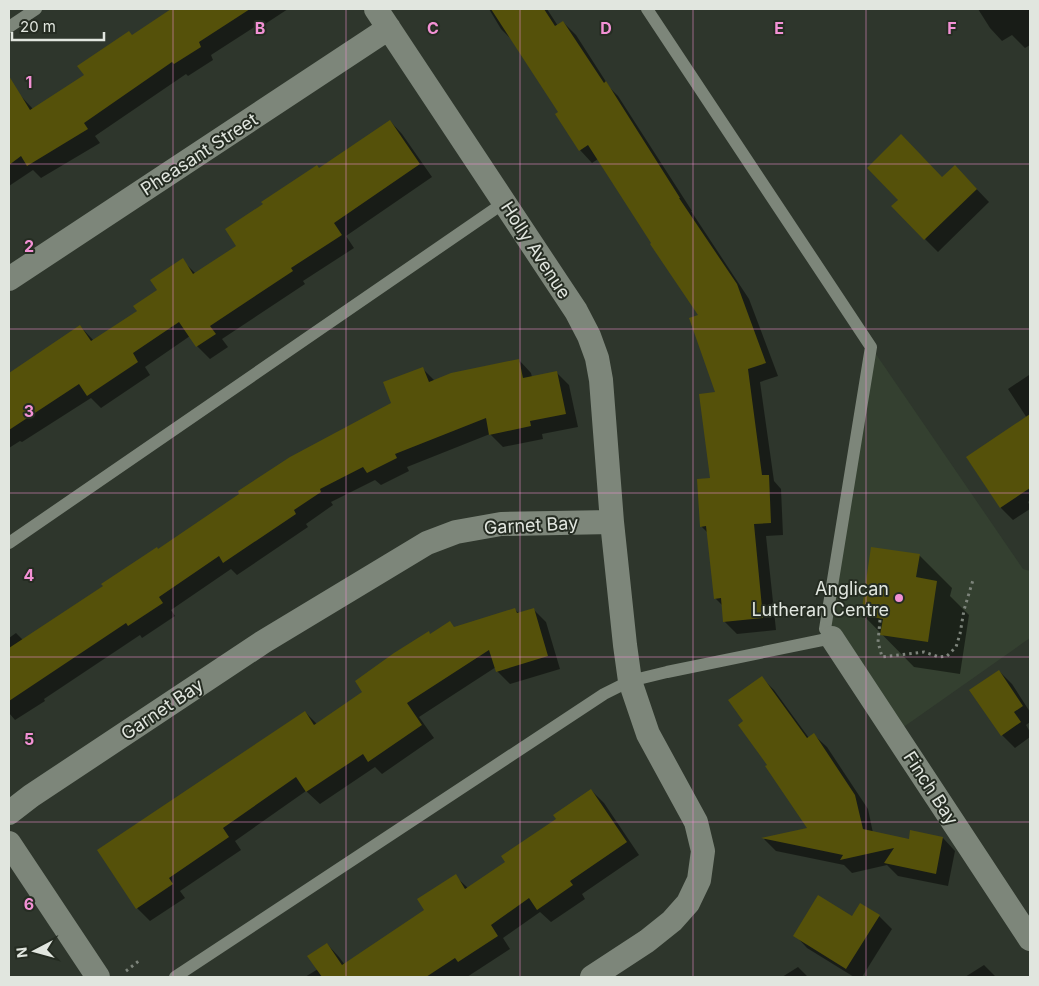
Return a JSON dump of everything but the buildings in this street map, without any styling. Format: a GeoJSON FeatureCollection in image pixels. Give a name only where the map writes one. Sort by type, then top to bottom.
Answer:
{"type":"FeatureCollection","features":[{"type":"Feature","properties":{"kind":"street","name":"Holly Avenue"},"geometry":{"type":"LineString","coordinates":[[376,9],[576,311],[589,336],[597,358],[601,380],[612,522]]}},
{"type":"Feature","properties":{"kind":"street","name":"Pheasant Street"},"geometry":{"type":"LineString","coordinates":[[9,280],[388,28]]}},
{"type":"Feature","properties":{"kind":"street"},"geometry":{"type":"LineString","coordinates":[[592,977],[647,941],[672,921],[688,902],[699,880],[703,851],[696,822],[648,734],[630,681],[612,522]]}},
{"type":"Feature","properties":{"kind":"street","name":"Garnet Bay"},"geometry":{"type":"LineString","coordinates":[[9,813],[31,796],[263,642],[426,543],[456,532],[501,524],[612,522]]}},
{"type":"Feature","properties":{"kind":"street","name":"Finch Bay"},"geometry":{"type":"LineString","coordinates":[[832,638],[1030,939]]}},
{"type":"Feature","properties":{"kind":"street"},"geometry":{"type":"LineString","coordinates":[[9,843],[90,975]]}},
{"type":"Feature","properties":{"kind":"lane"},"geometry":{"type":"LineString","coordinates":[[9,27],[36,9]]}},
{"type":"Feature","properties":{"kind":"lane"},"geometry":{"type":"LineString","coordinates":[[175,977],[604,694],[630,681],[832,638],[825,629],[871,347],[647,9]]}},
{"type":"Feature","properties":{"kind":"lane"},"geometry":{"type":"LineString","coordinates":[[9,543],[504,202]]}},
{"type":"Feature","properties":{"kind":"path"},"geometry":{"type":"LineString","coordinates":[[880,620],[878,642],[882,657],[924,652],[939,657],[947,656],[956,647],[964,610],[974,580]]}},
{"type":"Feature","properties":{"kind":"path"},"geometry":{"type":"LineString","coordinates":[[126,971],[140,960]]}},
{"type":"Feature","properties":{"kind":"shaded area"},"geometry":{"type":"Polygon","coordinates":[[[871,347],[1023,569],[1030,571],[1030,638],[895,733],[825,629],[871,347]]]}},
{"type":"Feature","properties":{"kind":"place","name":"Anglican Lutheran Centre"},"geometry":{"type":"Point","coordinates":[899,598]}}]}
